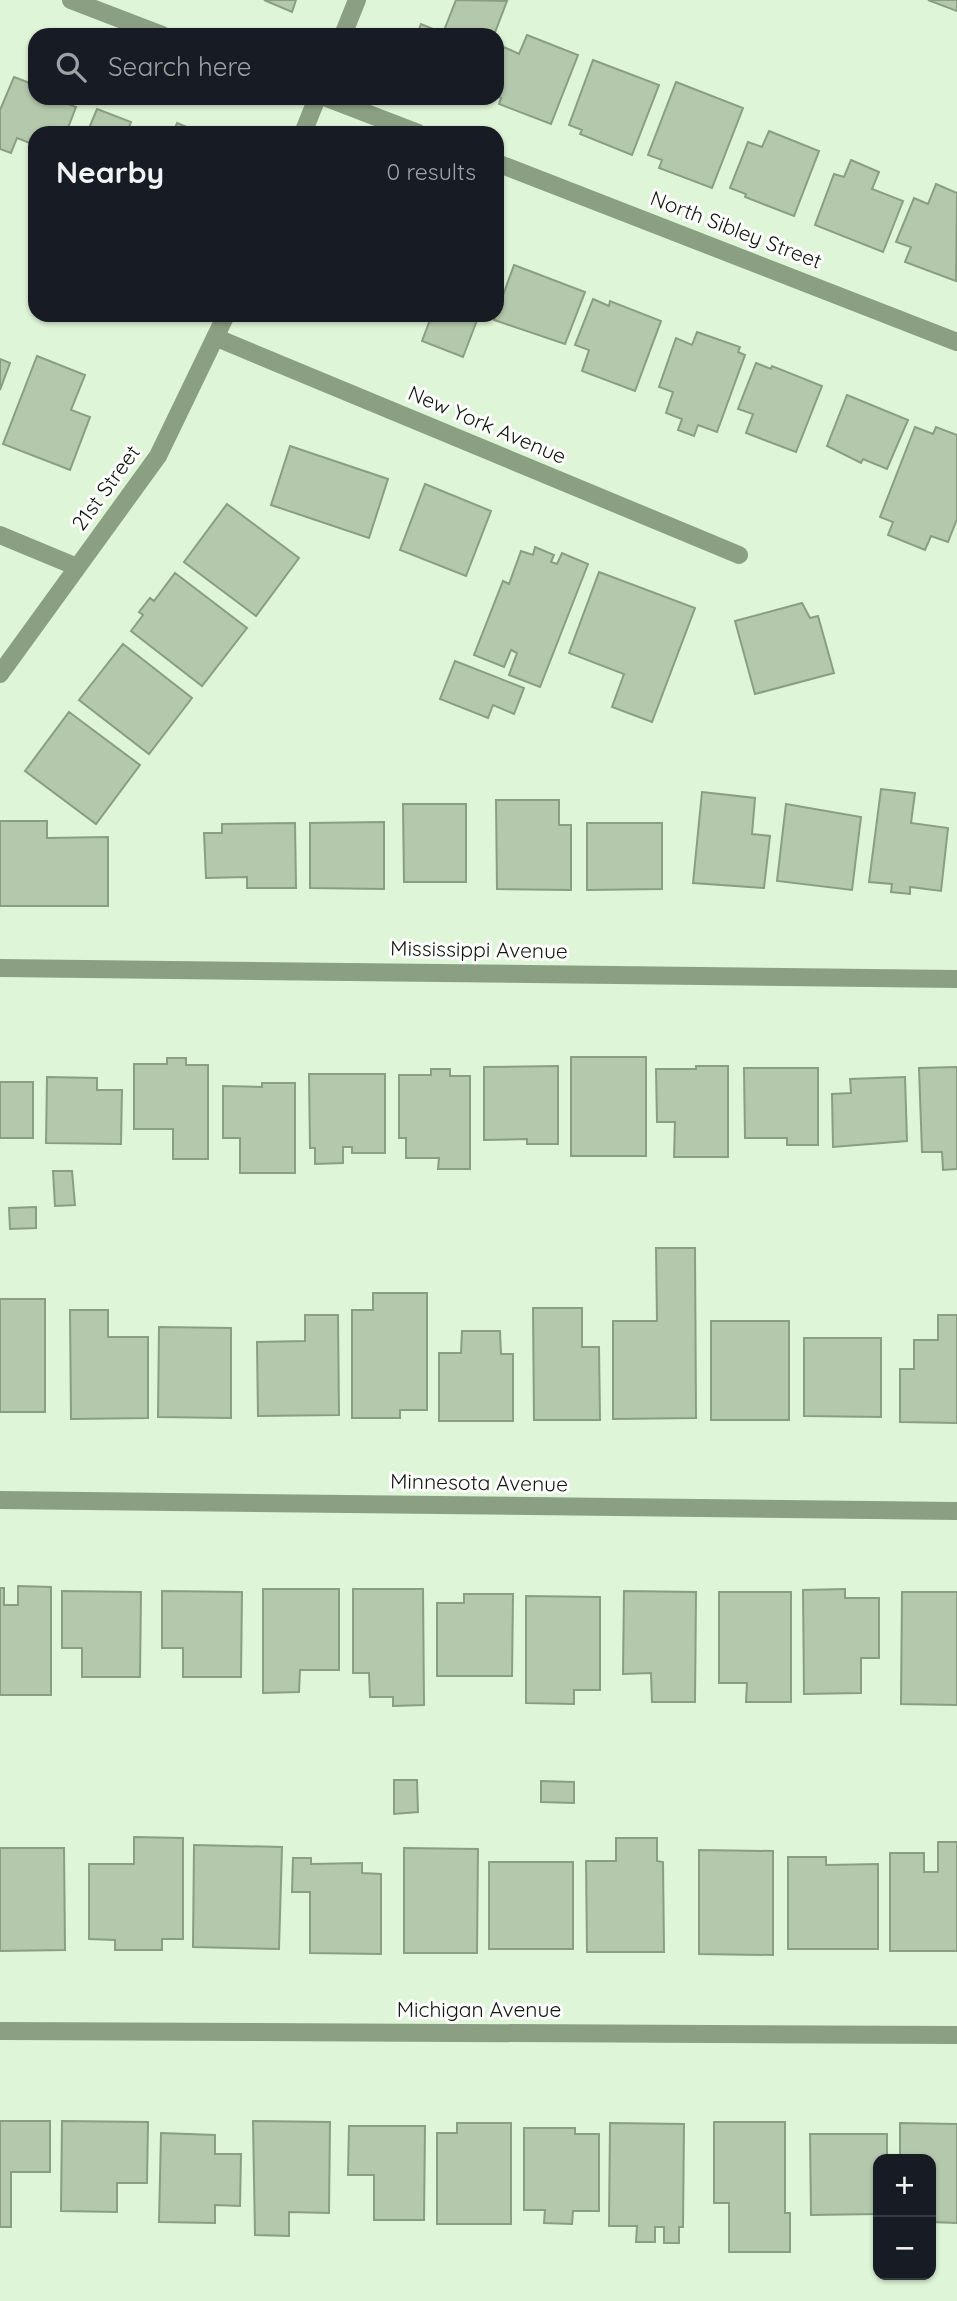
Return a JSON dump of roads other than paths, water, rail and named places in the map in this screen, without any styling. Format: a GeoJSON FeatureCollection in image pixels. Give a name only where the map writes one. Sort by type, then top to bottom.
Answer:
{"type":"FeatureCollection","features":[{"type":"Feature","properties":{"kind":"street"},"geometry":{"type":"LineString","coordinates":[[71,0],[144,28]]}},
{"type":"Feature","properties":{"kind":"street"},"geometry":{"type":"LineString","coordinates":[[346,28],[357,0]]}},
{"type":"Feature","properties":{"kind":"street"},"geometry":{"type":"LineString","coordinates":[[306,126],[314,105]]}},
{"type":"Feature","properties":{"kind":"street"},"geometry":{"type":"LineString","coordinates":[[345,105],[400,126]]}},
{"type":"Feature","properties":{"kind":"street","name":"North Sibley Street"},"geometry":{"type":"LineString","coordinates":[[504,166],[957,342]]}},
{"type":"Feature","properties":{"kind":"street","name":"21st Street"},"geometry":{"type":"LineString","coordinates":[[0,674],[158,456],[223,322]]}},
{"type":"Feature","properties":{"kind":"street","name":"New York Avenue"},"geometry":{"type":"LineString","coordinates":[[217,338],[739,555]]}},
{"type":"Feature","properties":{"kind":"street"},"geometry":{"type":"LineString","coordinates":[[0,535],[76,567]]}},
{"type":"Feature","properties":{"kind":"street","name":"Mississippi Avenue"},"geometry":{"type":"LineString","coordinates":[[0,968],[957,979]]}},
{"type":"Feature","properties":{"kind":"street","name":"Minnesota Avenue"},"geometry":{"type":"LineString","coordinates":[[0,1500],[957,1511]]}},
{"type":"Feature","properties":{"kind":"street","name":"Michigan Avenue"},"geometry":{"type":"LineString","coordinates":[[0,2031],[957,2035]]}}]}
